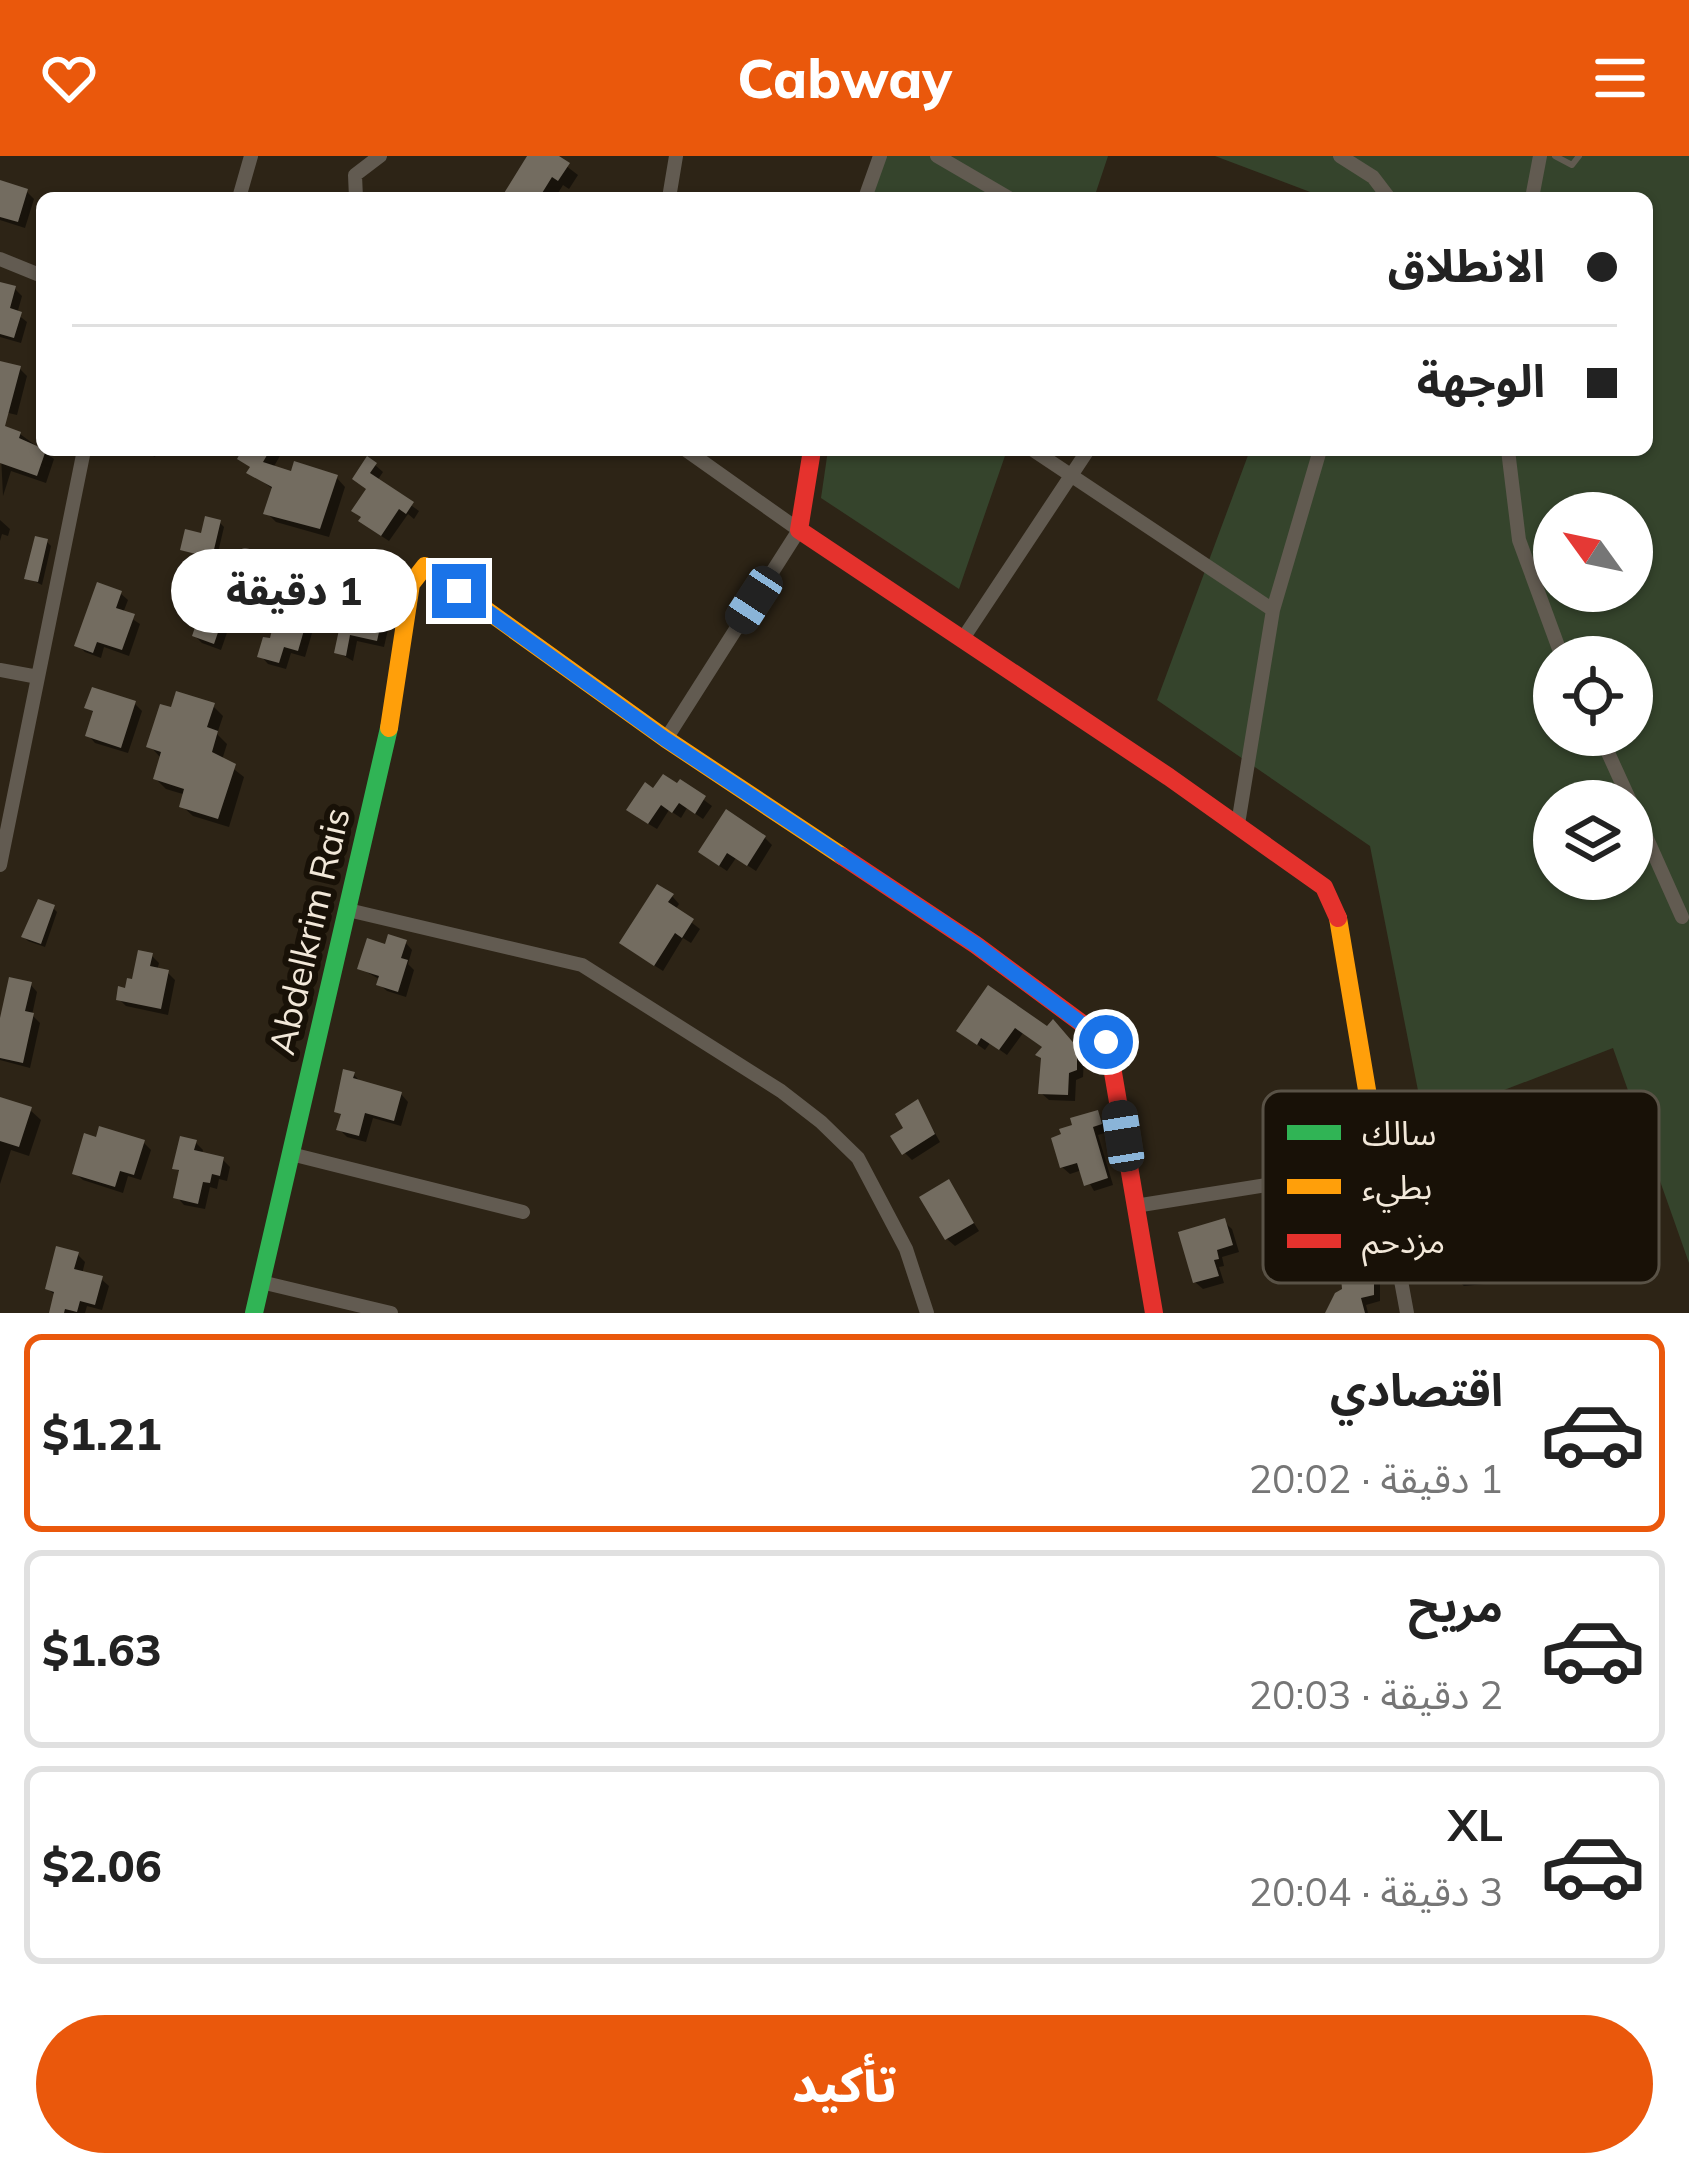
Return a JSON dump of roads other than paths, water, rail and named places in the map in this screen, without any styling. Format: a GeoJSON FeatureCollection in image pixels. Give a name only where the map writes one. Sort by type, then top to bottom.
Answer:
{"type":"FeatureCollection","features":[{"type":"Feature","properties":{"kind":"street"},"geometry":{"type":"LineString","coordinates":[[241,192],[251,156]]}},
{"type":"Feature","properties":{"kind":"street"},"geometry":{"type":"LineString","coordinates":[[356,192],[355,176],[380,156]]}},
{"type":"Feature","properties":{"kind":"street"},"geometry":{"type":"LineString","coordinates":[[670,192],[676,156]]}},
{"type":"Feature","properties":{"kind":"street"},"geometry":{"type":"LineString","coordinates":[[867,192],[880,156]]}},
{"type":"Feature","properties":{"kind":"street"},"geometry":{"type":"LineString","coordinates":[[937,156],[1000,192]]}},
{"type":"Feature","properties":{"kind":"street"},"geometry":{"type":"LineString","coordinates":[[968,172],[978,156]]}},
{"type":"Feature","properties":{"kind":"street"},"geometry":{"type":"LineString","coordinates":[[1340,156],[1373,177],[1384,192]]}},
{"type":"Feature","properties":{"kind":"street"},"geometry":{"type":"LineString","coordinates":[[1533,192],[1540,156]]}},
{"type":"Feature","properties":{"kind":"street"},"geometry":{"type":"LineString","coordinates":[[0,259],[36,274]]}},
{"type":"Feature","properties":{"kind":"street"},"geometry":{"type":"LineString","coordinates":[[0,865],[83,456]]}},
{"type":"Feature","properties":{"kind":"street"},"geometry":{"type":"LineString","coordinates":[[694,456],[1317,880],[1334,904],[1343,936],[1368,1091]]}},
{"type":"Feature","properties":{"kind":"street"},"geometry":{"type":"LineString","coordinates":[[811,456],[799,530],[665,739],[937,918],[1103,1039],[1154,1313]]}},
{"type":"Feature","properties":{"kind":"street"},"geometry":{"type":"LineString","coordinates":[[1042,456],[1273,610]]}},
{"type":"Feature","properties":{"kind":"street"},"geometry":{"type":"LineString","coordinates":[[962,640],[1084,456]]}},
{"type":"Feature","properties":{"kind":"street"},"geometry":{"type":"LineString","coordinates":[[1238,824],[1273,610],[1318,456]]}},
{"type":"Feature","properties":{"kind":"street"},"geometry":{"type":"LineString","coordinates":[[1509,456],[1519,540],[1554,636]]}},
{"type":"Feature","properties":{"kind":"street"},"geometry":{"type":"LineString","coordinates":[[245,556],[336,581],[411,584]]}},
{"type":"Feature","properties":{"kind":"street","name":"Abdelkrim Rais"},"geometry":{"type":"LineString","coordinates":[[254,1313],[386,744],[411,584],[425,566],[665,739]]}},
{"type":"Feature","properties":{"kind":"street"},"geometry":{"type":"LineString","coordinates":[[0,670],[38,677]]}},
{"type":"Feature","properties":{"kind":"street"},"geometry":{"type":"LineString","coordinates":[[1653,852],[1682,916]]}},
{"type":"Feature","properties":{"kind":"street"},"geometry":{"type":"LineString","coordinates":[[348,910],[582,965],[781,1091],[858,1157],[906,1249],[928,1313]]}},
{"type":"Feature","properties":{"kind":"street"},"geometry":{"type":"LineString","coordinates":[[290,1154],[523,1212]]}},
{"type":"Feature","properties":{"kind":"street"},"geometry":{"type":"LineString","coordinates":[[1135,1206],[1263,1186]]}},
{"type":"Feature","properties":{"kind":"street"},"geometry":{"type":"LineString","coordinates":[[261,1282],[391,1313]]}},
{"type":"Feature","properties":{"kind":"street"},"geometry":{"type":"LineString","coordinates":[[1401,1283],[1407,1313]]}},
{"type":"Feature","properties":{"kind":"lane"},"geometry":{"type":"LineString","coordinates":[[1555,156],[1572,165],[1579,156]]}}]}
